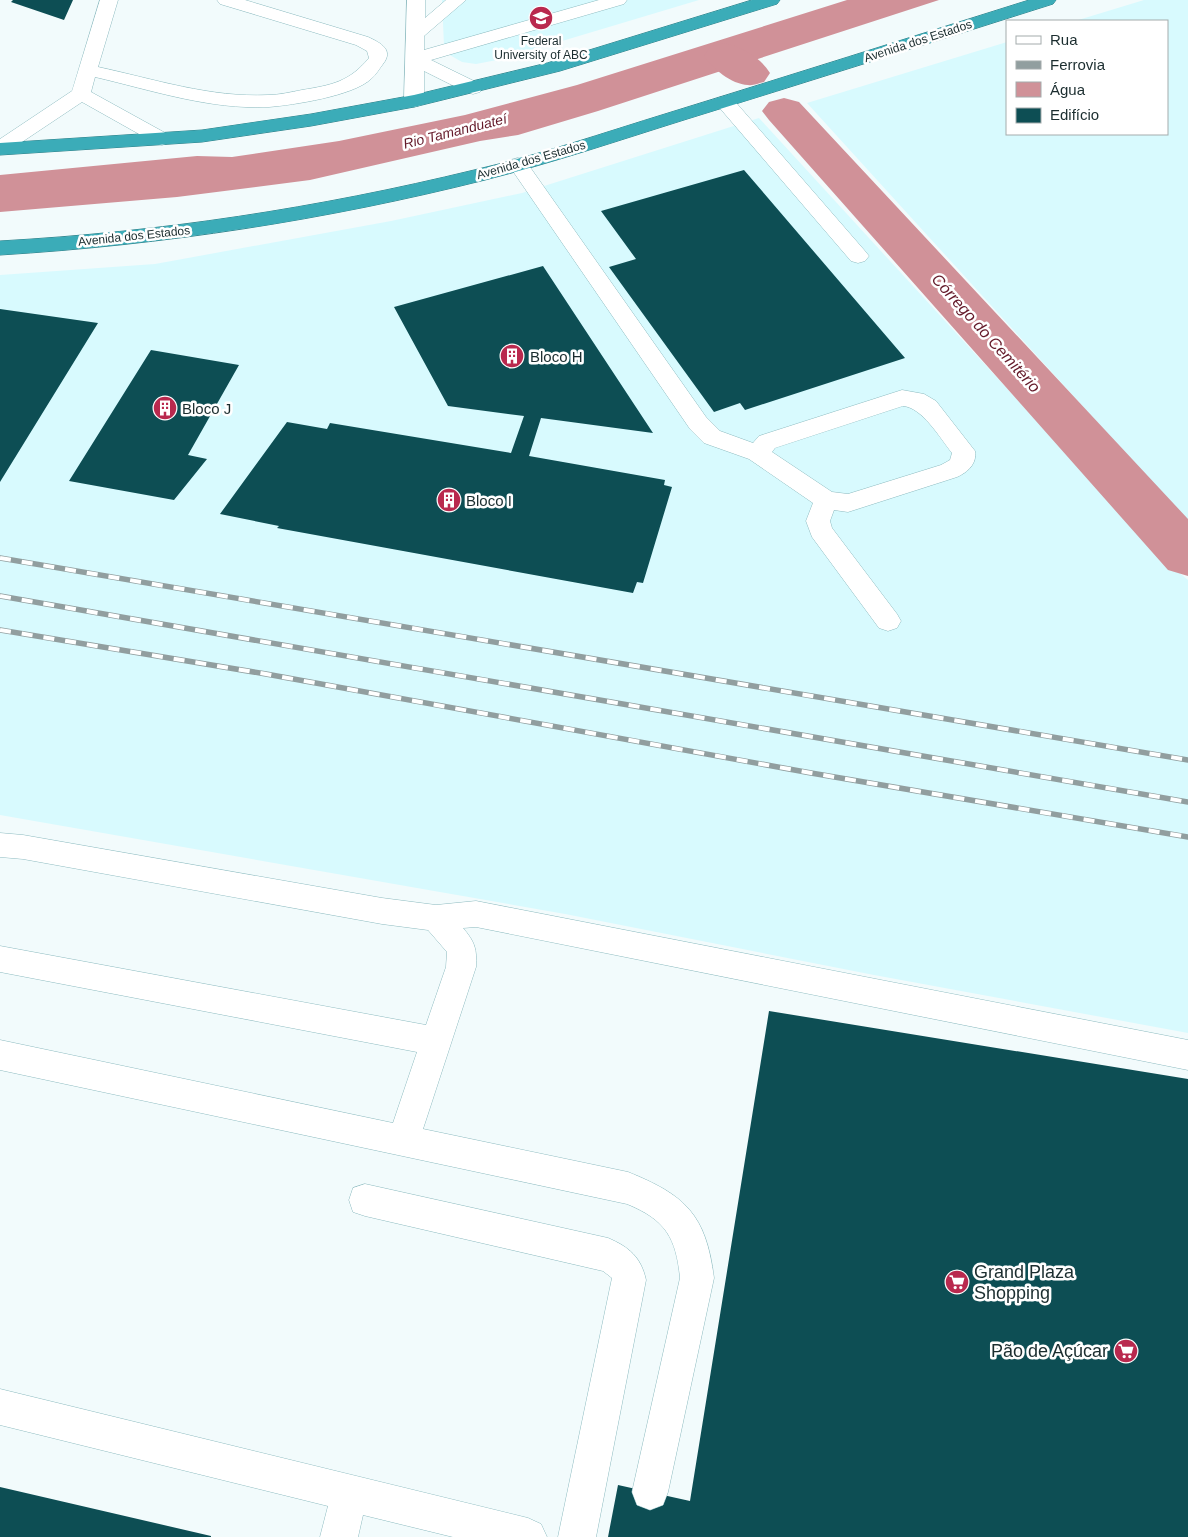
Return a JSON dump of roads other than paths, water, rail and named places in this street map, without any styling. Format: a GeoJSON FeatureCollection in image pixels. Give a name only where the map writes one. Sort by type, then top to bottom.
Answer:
{"type":"FeatureCollection","features":[{"type":"Feature","properties":{"kind":"highway"},"geometry":{"type":"LineString","coordinates":[[0,148],[202,136],[311,120],[414,101],[553,67],[771,0]]}},
{"type":"Feature","properties":{"kind":"highway","name":"Avenida dos Estados"},"geometry":{"type":"LineString","coordinates":[[0,248],[159,234],[281,216],[381,198],[518,164],[725,102],[1047,0]]}},
{"type":"Feature","properties":{"kind":"street"},"geometry":{"type":"LineString","coordinates":[[0,148],[81,94],[109,0]]}},
{"type":"Feature","properties":{"kind":"street"},"geometry":{"type":"LineString","coordinates":[[89,70],[187,93],[252,102],[302,96],[343,87],[364,76],[378,58],[378,52],[374,47],[362,41],[226,0]]}},
{"type":"Feature","properties":{"kind":"street"},"geometry":{"type":"LineString","coordinates":[[414,101],[416,0]]}},
{"type":"Feature","properties":{"kind":"street"},"geometry":{"type":"LineString","coordinates":[[416,35],[457,0]]}},
{"type":"Feature","properties":{"kind":"street"},"geometry":{"type":"LineString","coordinates":[[414,59],[618,0]]}},
{"type":"Feature","properties":{"kind":"street"},"geometry":{"type":"LineString","coordinates":[[414,59],[473,88]]}},
{"type":"Feature","properties":{"kind":"street"},"geometry":{"type":"LineString","coordinates":[[81,94],[162,139]]}},
{"type":"Feature","properties":{"kind":"street"},"geometry":{"type":"LineString","coordinates":[[725,102],[858,256]]}},
{"type":"Feature","properties":{"kind":"street"},"geometry":{"type":"LineString","coordinates":[[518,164],[704,431],[722,442],[757,453],[826,500],[848,503],[949,471],[960,465],[964,456],[963,451],[928,407],[923,402],[910,398],[902,398],[767,442],[757,453]]}},
{"type":"Feature","properties":{"kind":"street"},"geometry":{"type":"LineString","coordinates":[[826,500],[818,520],[820,531],[888,621]]}},
{"type":"Feature","properties":{"kind":"street"},"geometry":{"type":"LineString","coordinates":[[0,845],[23,847],[382,911],[436,918],[476,914],[1188,1055]]}},
{"type":"Feature","properties":{"kind":"street"},"geometry":{"type":"LineString","coordinates":[[403,1140],[461,967],[463,955],[458,943],[448,934],[436,918]]}},
{"type":"Feature","properties":{"kind":"street"},"geometry":{"type":"LineString","coordinates":[[0,959],[436,1041]]}},
{"type":"Feature","properties":{"kind":"street"},"geometry":{"type":"LineString","coordinates":[[0,1055],[628,1188],[648,1196],[668,1209],[681,1224],[692,1242],[696,1258],[697,1278],[650,1492]]}},
{"type":"Feature","properties":{"kind":"street"},"geometry":{"type":"LineString","coordinates":[[365,1200],[608,1255],[620,1261],[627,1269],[629,1280],[577,1537]]}},
{"type":"Feature","properties":{"kind":"street"},"geometry":{"type":"LineString","coordinates":[[0,1406],[528,1537]]}},
{"type":"Feature","properties":{"kind":"street"},"geometry":{"type":"LineString","coordinates":[[339,1537],[350,1493]]}},
{"type":"Feature","properties":{"kind":"water","name":"Rio Tamanduateí"},"geometry":{"type":"Polygon","coordinates":[[[847,0],[939,0],[598,111],[518,135],[480,141],[310,180],[177,197],[0,212],[0,175],[197,156],[232,157],[339,141],[465,115],[577,85],[847,0]]]}},
{"type":"Feature","properties":{"kind":"waterway","name":"Córrego do Cemitério"},"geometry":{"type":"LineString","coordinates":[[725,56],[749,73]]}},
{"type":"Feature","properties":{"kind":"waterway","name":"Córrego do Cemitério"},"geometry":{"type":"LineString","coordinates":[[784,111],[1188,555]]}},
{"type":"Feature","properties":{"kind":"railway"},"geometry":{"type":"LineString","coordinates":[[0,558],[1188,760]]}},
{"type":"Feature","properties":{"kind":"railway"},"geometry":{"type":"LineString","coordinates":[[0,596],[1188,802]]}},
{"type":"Feature","properties":{"kind":"railway"},"geometry":{"type":"LineString","coordinates":[[0,630],[266,674],[811,773],[1188,837]]}},
{"type":"Feature","properties":{"kind":"place","name":"Federal University of ABC"},"geometry":{"type":"Point","coordinates":[541,18]}},
{"type":"Feature","properties":{"kind":"place","name":"Bloco H"},"geometry":{"type":"Point","coordinates":[512,356]}},
{"type":"Feature","properties":{"kind":"place","name":"Bloco J"},"geometry":{"type":"Point","coordinates":[165,408]}},
{"type":"Feature","properties":{"kind":"place","name":"Bloco I"},"geometry":{"type":"Point","coordinates":[449,500]}},
{"type":"Feature","properties":{"kind":"place","name":"Grand Plaza Shopping"},"geometry":{"type":"Point","coordinates":[957,1282]}},
{"type":"Feature","properties":{"kind":"place","name":"Pão de Açúcar"},"geometry":{"type":"Point","coordinates":[1126,1351]}}]}
